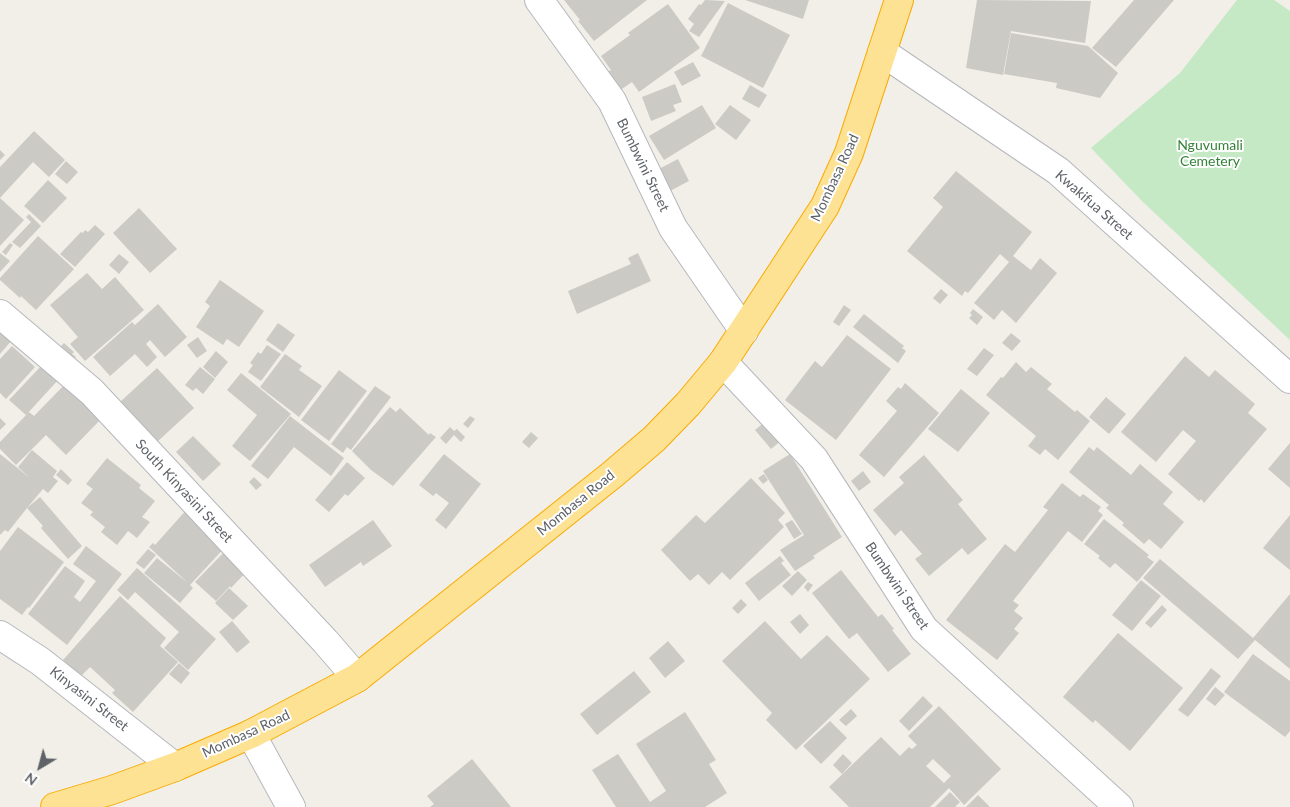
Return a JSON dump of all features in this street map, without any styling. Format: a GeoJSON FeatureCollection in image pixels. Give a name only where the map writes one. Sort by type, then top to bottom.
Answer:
{"type":"FeatureCollection","features":[{"type":"Feature","properties":{"kind":"highway","name":"Mombasa Road"},"geometry":{"type":"LineString","coordinates":[[55,807],[112,790],[175,767],[251,734],[358,678],[654,439],[688,404],[723,362],[825,206],[849,153],[899,0]]}},
{"type":"Feature","properties":{"kind":"street","name":"Bumbwini Street"},"geometry":{"type":"LineString","coordinates":[[539,0],[612,101],[673,228],[744,331]]}},
{"type":"Feature","properties":{"kind":"street","name":"Kwakifua Street"},"geometry":{"type":"LineString","coordinates":[[882,52],[1058,171],[1290,379]]}},
{"type":"Feature","properties":{"kind":"street","name":"South Kinyasini Street"},"geometry":{"type":"LineString","coordinates":[[0,314],[92,392],[358,678]]}},
{"type":"Feature","properties":{"kind":"street","name":"Bumbwini Street"},"geometry":{"type":"LineString","coordinates":[[723,362],[814,459],[924,629],[1119,807]]}},
{"type":"Feature","properties":{"kind":"street","name":"Kinyasini Street"},"geometry":{"type":"LineString","coordinates":[[0,635],[40,661],[175,767]]}},
{"type":"Feature","properties":{"kind":"street"},"geometry":{"type":"LineString","coordinates":[[251,734],[292,807]]}},
{"type":"Feature","properties":{"kind":"green space","name":"Nguvumali Cemetery"},"geometry":{"type":"Polygon","coordinates":[[[1237,0],[1274,0],[1290,11],[1290,340],[1143,202],[1091,148],[1180,73],[1237,0]]]}},
{"type":"Feature","properties":{"kind":"building"},"geometry":{"type":"Polygon","coordinates":[[[564,0],[647,0],[594,41],[564,0]]]}},
{"type":"Feature","properties":{"kind":"building"},"geometry":{"type":"Polygon","coordinates":[[[705,0],[725,1],[699,37],[689,31],[694,24],[688,19],[699,4],[701,5],[705,0]]]}},
{"type":"Feature","properties":{"kind":"building"},"geometry":{"type":"Polygon","coordinates":[[[745,0],[809,0],[803,19],[745,0]]]}},
{"type":"Feature","properties":{"kind":"building"},"geometry":{"type":"Polygon","coordinates":[[[977,0],[1091,1],[1085,43],[1011,31],[1003,75],[966,68],[977,0]]]}},
{"type":"Feature","properties":{"kind":"building"},"geometry":{"type":"Polygon","coordinates":[[[1134,0],[1174,0],[1116,67],[1092,48],[1134,0]]]}},
{"type":"Feature","properties":{"kind":"building"},"geometry":{"type":"Polygon","coordinates":[[[728,3],[790,35],[763,88],[701,56],[728,3]]]}},
{"type":"Feature","properties":{"kind":"building"},"geometry":{"type":"Polygon","coordinates":[[[668,4],[700,48],[639,92],[632,82],[619,91],[606,73],[611,70],[601,56],[630,35],[628,33],[668,4]]]}},
{"type":"Feature","properties":{"kind":"building"},"geometry":{"type":"Polygon","coordinates":[[[1011,33],[1088,46],[1118,73],[1100,98],[1056,88],[1057,83],[1004,74],[1011,33]]]}},
{"type":"Feature","properties":{"kind":"building"},"geometry":{"type":"Polygon","coordinates":[[[693,62],[701,76],[682,86],[674,72],[693,62]]]}},
{"type":"Feature","properties":{"kind":"building"},"geometry":{"type":"Polygon","coordinates":[[[675,84],[682,102],[673,105],[676,111],[651,121],[642,97],[675,84]]]}},
{"type":"Feature","properties":{"kind":"building"},"geometry":{"type":"Polygon","coordinates":[[[750,85],[767,95],[759,108],[742,99],[750,85]]]}},
{"type":"Feature","properties":{"kind":"building"},"geometry":{"type":"Polygon","coordinates":[[[702,105],[716,128],[664,160],[649,136],[702,105]]]}},
{"type":"Feature","properties":{"kind":"building"},"geometry":{"type":"Polygon","coordinates":[[[730,105],[751,120],[736,140],[715,124],[730,105]]]}},
{"type":"Feature","properties":{"kind":"building"},"geometry":{"type":"Polygon","coordinates":[[[34,131],[65,160],[49,177],[33,162],[0,198],[0,167],[34,131]]]}},
{"type":"Feature","properties":{"kind":"building"},"geometry":{"type":"Polygon","coordinates":[[[0,150],[5,155],[0,160],[0,150]]]}},
{"type":"Feature","properties":{"kind":"building"},"geometry":{"type":"Polygon","coordinates":[[[678,159],[689,181],[668,192],[657,170],[678,159]]]}},
{"type":"Feature","properties":{"kind":"building"},"geometry":{"type":"Polygon","coordinates":[[[66,161],[78,172],[67,184],[55,174],[66,161]]]}},
{"type":"Feature","properties":{"kind":"building"},"geometry":{"type":"Polygon","coordinates":[[[956,171],[1032,232],[1013,256],[1031,270],[1040,258],[1057,273],[1016,323],[1002,310],[994,320],[974,303],[1009,262],[1000,254],[968,293],[965,291],[962,296],[907,251],[943,207],[933,198],[956,171]]]}},
{"type":"Feature","properties":{"kind":"building"},"geometry":{"type":"Polygon","coordinates":[[[48,180],[67,198],[43,223],[24,206],[48,180]]]}},
{"type":"Feature","properties":{"kind":"building"},"geometry":{"type":"Polygon","coordinates":[[[0,198],[24,220],[0,246],[0,198]]]}},
{"type":"Feature","properties":{"kind":"building"},"geometry":{"type":"Polygon","coordinates":[[[139,208],[177,249],[150,273],[113,233],[139,208]]]}},
{"type":"Feature","properties":{"kind":"building"},"geometry":{"type":"Polygon","coordinates":[[[29,214],[41,226],[20,248],[12,242],[31,222],[26,217],[29,214]]]}},
{"type":"Feature","properties":{"kind":"building"},"geometry":{"type":"Polygon","coordinates":[[[95,225],[105,234],[75,267],[60,254],[81,232],[83,233],[85,230],[88,232],[95,225]]]}},
{"type":"Feature","properties":{"kind":"building"},"geometry":{"type":"Polygon","coordinates":[[[38,236],[74,269],[36,310],[21,296],[20,298],[0,278],[38,236]]]}},
{"type":"Feature","properties":{"kind":"building"},"geometry":{"type":"Polygon","coordinates":[[[10,243],[13,245],[6,255],[2,252],[10,243]]]}},
{"type":"Feature","properties":{"kind":"building"},"geometry":{"type":"Polygon","coordinates":[[[0,253],[10,261],[0,272],[0,253]]]}},
{"type":"Feature","properties":{"kind":"building"},"geometry":{"type":"Polygon","coordinates":[[[638,253],[651,281],[577,314],[568,291],[631,264],[628,258],[638,253]]]}},
{"type":"Feature","properties":{"kind":"building"},"geometry":{"type":"Polygon","coordinates":[[[119,254],[129,262],[119,274],[109,265],[119,254]]]}},
{"type":"Feature","properties":{"kind":"building"},"geometry":{"type":"Polygon","coordinates":[[[87,273],[102,289],[115,277],[144,310],[85,361],[70,344],[78,337],[50,305],[87,273]]]}},
{"type":"Feature","properties":{"kind":"building"},"geometry":{"type":"Polygon","coordinates":[[[220,280],[264,311],[239,347],[227,339],[223,345],[196,327],[210,306],[205,302],[220,280]]]}},
{"type":"Feature","properties":{"kind":"building"},"geometry":{"type":"Polygon","coordinates":[[[941,289],[948,295],[940,304],[933,298],[941,289]]]}},
{"type":"Feature","properties":{"kind":"building"},"geometry":{"type":"Polygon","coordinates":[[[158,304],[187,337],[165,357],[150,340],[146,344],[157,357],[147,367],[135,354],[110,376],[93,357],[132,322],[135,325],[158,304]]]}},
{"type":"Feature","properties":{"kind":"building"},"geometry":{"type":"Polygon","coordinates":[[[844,305],[851,310],[839,326],[833,322],[844,305]]]}},
{"type":"Feature","properties":{"kind":"building"},"geometry":{"type":"Polygon","coordinates":[[[973,309],[983,317],[977,325],[969,318],[972,315],[970,313],[973,309]]]}},
{"type":"Feature","properties":{"kind":"building"},"geometry":{"type":"Polygon","coordinates":[[[864,314],[904,346],[902,348],[906,351],[898,363],[853,327],[864,314]]]}},
{"type":"Feature","properties":{"kind":"building"},"geometry":{"type":"Polygon","coordinates":[[[278,323],[295,335],[283,352],[266,340],[278,323]]]}},
{"type":"Feature","properties":{"kind":"building"},"geometry":{"type":"Polygon","coordinates":[[[0,329],[12,340],[0,354],[0,329]]]}},
{"type":"Feature","properties":{"kind":"building"},"geometry":{"type":"Polygon","coordinates":[[[1011,333],[1021,341],[1012,351],[1002,343],[1011,333]]]}},
{"type":"Feature","properties":{"kind":"building"},"geometry":{"type":"Polygon","coordinates":[[[847,335],[891,369],[836,440],[785,400],[815,361],[822,367],[847,335]]]}},
{"type":"Feature","properties":{"kind":"building"},"geometry":{"type":"Polygon","coordinates":[[[198,337],[207,351],[197,358],[187,345],[198,337]]]}},
{"type":"Feature","properties":{"kind":"building"},"geometry":{"type":"Polygon","coordinates":[[[64,343],[74,352],[72,354],[76,357],[71,362],[58,349],[64,343]]]}},
{"type":"Feature","properties":{"kind":"building"},"geometry":{"type":"Polygon","coordinates":[[[267,345],[281,354],[261,381],[248,372],[253,365],[250,363],[258,352],[261,354],[267,345]]]}},
{"type":"Feature","properties":{"kind":"building"},"geometry":{"type":"Polygon","coordinates":[[[12,346],[35,367],[6,399],[0,393],[0,359],[12,346]]]}},
{"type":"Feature","properties":{"kind":"building"},"geometry":{"type":"Polygon","coordinates":[[[984,348],[994,355],[977,376],[967,369],[984,348]]]}},
{"type":"Feature","properties":{"kind":"building"},"geometry":{"type":"Polygon","coordinates":[[[216,351],[228,362],[215,378],[203,367],[216,351]]]}},
{"type":"Feature","properties":{"kind":"building"},"geometry":{"type":"Polygon","coordinates":[[[285,354],[302,366],[299,370],[322,386],[299,417],[260,387],[285,354]]]}},
{"type":"Feature","properties":{"kind":"building"},"geometry":{"type":"Polygon","coordinates":[[[1185,356],[1209,377],[1215,370],[1255,404],[1248,413],[1267,429],[1204,503],[1201,499],[1199,501],[1168,474],[1196,441],[1183,430],[1156,462],[1121,432],[1185,356]]]}},
{"type":"Feature","properties":{"kind":"building"},"geometry":{"type":"Polygon","coordinates":[[[1016,362],[1026,372],[1031,367],[1052,384],[1047,389],[1075,412],[1077,410],[1090,421],[1058,460],[1045,449],[1040,455],[1028,446],[1036,436],[986,395],[1016,362]]]}},
{"type":"Feature","properties":{"kind":"building"},"geometry":{"type":"Polygon","coordinates":[[[43,364],[59,379],[26,415],[9,400],[43,364]]]}},
{"type":"Feature","properties":{"kind":"building"},"geometry":{"type":"Polygon","coordinates":[[[200,367],[215,379],[203,394],[196,388],[193,391],[185,385],[200,367]]]}},
{"type":"Feature","properties":{"kind":"building"},"geometry":{"type":"Polygon","coordinates":[[[157,368],[194,408],[157,442],[120,402],[157,368]]]}},
{"type":"Feature","properties":{"kind":"building"},"geometry":{"type":"Polygon","coordinates":[[[339,370],[367,391],[329,441],[301,420],[339,370]]]}},
{"type":"Feature","properties":{"kind":"building"},"geometry":{"type":"Polygon","coordinates":[[[241,373],[291,414],[250,461],[232,446],[257,415],[227,390],[241,373]]]}},
{"type":"Feature","properties":{"kind":"building"},"geometry":{"type":"Polygon","coordinates":[[[69,380],[105,415],[66,455],[46,435],[16,465],[0,449],[0,442],[29,412],[34,416],[69,380]]]}},
{"type":"Feature","properties":{"kind":"building"},"geometry":{"type":"Polygon","coordinates":[[[905,383],[939,413],[884,477],[859,455],[897,411],[886,401],[898,387],[901,389],[905,383]]]}},
{"type":"Feature","properties":{"kind":"building"},"geometry":{"type":"Polygon","coordinates":[[[375,386],[391,397],[351,450],[347,447],[343,453],[331,444],[375,386]]]}},
{"type":"Feature","properties":{"kind":"building"},"geometry":{"type":"Polygon","coordinates":[[[961,389],[990,413],[958,452],[928,429],[961,389]]]}},
{"type":"Feature","properties":{"kind":"building"},"geometry":{"type":"Polygon","coordinates":[[[1106,397],[1126,414],[1109,434],[1089,417],[1106,397]]]}},
{"type":"Feature","properties":{"kind":"building"},"geometry":{"type":"Polygon","coordinates":[[[390,407],[396,412],[400,408],[429,435],[430,433],[436,437],[393,486],[371,470],[352,451],[390,407]]]}},
{"type":"Feature","properties":{"kind":"building"},"geometry":{"type":"Polygon","coordinates":[[[290,416],[344,458],[331,476],[294,447],[268,479],[251,466],[290,416]]]}},
{"type":"Feature","properties":{"kind":"building"},"geometry":{"type":"Polygon","coordinates":[[[470,416],[475,419],[468,428],[463,424],[470,416]]]}},
{"type":"Feature","properties":{"kind":"building"},"geometry":{"type":"Polygon","coordinates":[[[0,418],[6,424],[0,430],[0,418]]]}},
{"type":"Feature","properties":{"kind":"building"},"geometry":{"type":"Polygon","coordinates":[[[766,421],[782,440],[771,449],[755,430],[766,421]]]}},
{"type":"Feature","properties":{"kind":"building"},"geometry":{"type":"Polygon","coordinates":[[[450,427],[454,431],[457,429],[465,437],[461,442],[454,435],[446,444],[440,438],[450,427]]]}},
{"type":"Feature","properties":{"kind":"building"},"geometry":{"type":"Polygon","coordinates":[[[531,432],[538,438],[529,448],[522,442],[531,432]]]}},
{"type":"Feature","properties":{"kind":"building"},"geometry":{"type":"Polygon","coordinates":[[[193,436],[221,464],[203,481],[176,452],[193,436]]]}},
{"type":"Feature","properties":{"kind":"building"},"geometry":{"type":"Polygon","coordinates":[[[1290,443],[1290,488],[1268,469],[1290,443]]]}},
{"type":"Feature","properties":{"kind":"building"},"geometry":{"type":"Polygon","coordinates":[[[1089,447],[1094,451],[1097,447],[1131,475],[1140,464],[1173,492],[1163,504],[1184,522],[1161,549],[1149,539],[1144,544],[1106,508],[1109,505],[1069,472],[1089,447]]]}},
{"type":"Feature","properties":{"kind":"building"},"geometry":{"type":"Polygon","coordinates":[[[32,450],[57,471],[53,477],[58,481],[48,493],[43,489],[8,532],[5,530],[0,535],[0,454],[30,478],[18,467],[32,450]]]}},
{"type":"Feature","properties":{"kind":"building"},"geometry":{"type":"Polygon","coordinates":[[[444,454],[481,484],[446,529],[435,520],[449,503],[436,493],[433,496],[419,485],[444,454]]]}},
{"type":"Feature","properties":{"kind":"building"},"geometry":{"type":"Polygon","coordinates":[[[790,454],[842,537],[813,556],[815,558],[795,571],[780,550],[804,535],[763,471],[790,454]]]}},
{"type":"Feature","properties":{"kind":"building"},"geometry":{"type":"Polygon","coordinates":[[[924,455],[963,500],[958,504],[987,539],[968,555],[962,548],[929,576],[915,559],[922,554],[901,530],[895,536],[873,510],[904,483],[899,477],[924,455]]]}},
{"type":"Feature","properties":{"kind":"building"},"geometry":{"type":"Polygon","coordinates":[[[107,458],[141,485],[139,488],[155,501],[142,517],[150,522],[137,538],[128,531],[117,545],[101,532],[105,527],[90,515],[93,512],[81,503],[93,489],[86,484],[107,458]]]}},
{"type":"Feature","properties":{"kind":"building"},"geometry":{"type":"Polygon","coordinates":[[[347,462],[365,478],[348,496],[345,494],[329,512],[315,500],[347,462]]]}},
{"type":"Feature","properties":{"kind":"building"},"geometry":{"type":"Polygon","coordinates":[[[61,469],[72,480],[68,485],[56,475],[61,469]]]}},
{"type":"Feature","properties":{"kind":"building"},"geometry":{"type":"Polygon","coordinates":[[[863,471],[871,482],[859,491],[851,481],[863,471]]]}},
{"type":"Feature","properties":{"kind":"building"},"geometry":{"type":"Polygon","coordinates":[[[764,474],[768,480],[763,484],[758,478],[764,474]]]}},
{"type":"Feature","properties":{"kind":"building"},"geometry":{"type":"Polygon","coordinates":[[[254,477],[262,485],[256,490],[249,482],[254,477]]]}},
{"type":"Feature","properties":{"kind":"building"},"geometry":{"type":"Polygon","coordinates":[[[751,478],[785,513],[778,520],[784,527],[730,580],[722,572],[709,585],[698,574],[690,581],[661,550],[696,515],[705,523],[751,478]]]}},
{"type":"Feature","properties":{"kind":"building"},"geometry":{"type":"Polygon","coordinates":[[[1062,483],[1080,497],[1083,494],[1101,507],[1098,511],[1103,515],[1082,542],[1068,531],[1013,601],[1019,605],[1014,611],[1023,618],[1014,629],[1019,633],[997,660],[946,620],[1005,544],[1015,552],[1048,510],[1043,507],[1062,483]]]}},
{"type":"Feature","properties":{"kind":"building"},"geometry":{"type":"Polygon","coordinates":[[[40,497],[82,546],[68,559],[41,528],[43,526],[27,508],[40,497]]]}},
{"type":"Feature","properties":{"kind":"building"},"geometry":{"type":"Polygon","coordinates":[[[188,508],[227,545],[190,585],[193,588],[180,603],[144,573],[157,558],[188,583],[149,547],[153,543],[155,545],[188,508]]]}},
{"type":"Feature","properties":{"kind":"building"},"geometry":{"type":"Polygon","coordinates":[[[1290,515],[1290,570],[1263,548],[1290,515]]]}},
{"type":"Feature","properties":{"kind":"building"},"geometry":{"type":"Polygon","coordinates":[[[1104,519],[1149,555],[1147,557],[1154,562],[1137,582],[1115,563],[1110,568],[1098,558],[1100,556],[1084,544],[1104,519]]]}},
{"type":"Feature","properties":{"kind":"building"},"geometry":{"type":"Polygon","coordinates":[[[373,520],[392,546],[363,566],[361,562],[325,587],[309,565],[373,520]]]}},
{"type":"Feature","properties":{"kind":"building"},"geometry":{"type":"Polygon","coordinates":[[[792,520],[802,534],[794,539],[785,524],[792,520]]]}},
{"type":"Feature","properties":{"kind":"building"},"geometry":{"type":"Polygon","coordinates":[[[18,527],[64,562],[22,615],[0,599],[0,551],[18,527]]]}},
{"type":"Feature","properties":{"kind":"building"},"geometry":{"type":"Polygon","coordinates":[[[86,546],[122,574],[67,645],[28,614],[65,566],[85,581],[74,597],[80,602],[96,581],[73,564],[86,546]]]}},
{"type":"Feature","properties":{"kind":"building"},"geometry":{"type":"Polygon","coordinates":[[[229,547],[251,567],[216,601],[195,582],[229,547]]]}},
{"type":"Feature","properties":{"kind":"building"},"geometry":{"type":"Polygon","coordinates":[[[148,549],[156,555],[144,569],[136,563],[148,549]]]}},
{"type":"Feature","properties":{"kind":"building"},"geometry":{"type":"Polygon","coordinates":[[[780,556],[784,561],[781,563],[791,575],[759,601],[745,583],[780,556]]]}},
{"type":"Feature","properties":{"kind":"building"},"geometry":{"type":"Polygon","coordinates":[[[1160,559],[1253,638],[1290,594],[1290,669],[1255,640],[1238,659],[1143,578],[1160,559]]]}},
{"type":"Feature","properties":{"kind":"building"},"geometry":{"type":"Polygon","coordinates":[[[137,568],[216,639],[188,670],[164,648],[179,632],[135,592],[128,600],[117,590],[137,568]]]}},
{"type":"Feature","properties":{"kind":"building"},"geometry":{"type":"Polygon","coordinates":[[[841,570],[878,617],[882,614],[911,654],[888,672],[857,633],[849,639],[812,593],[841,570]]]}},
{"type":"Feature","properties":{"kind":"building"},"geometry":{"type":"Polygon","coordinates":[[[798,571],[807,580],[792,596],[782,586],[798,571]]]}},
{"type":"Feature","properties":{"kind":"building"},"geometry":{"type":"Polygon","coordinates":[[[1141,580],[1161,596],[1132,631],[1112,615],[1141,580]]]}},
{"type":"Feature","properties":{"kind":"building"},"geometry":{"type":"Polygon","coordinates":[[[808,582],[813,585],[808,592],[804,587],[808,582]]]}},
{"type":"Feature","properties":{"kind":"building"},"geometry":{"type":"Polygon","coordinates":[[[229,588],[248,606],[233,620],[215,603],[229,588]]]}},
{"type":"Feature","properties":{"kind":"building"},"geometry":{"type":"Polygon","coordinates":[[[120,596],[166,638],[160,646],[178,662],[133,712],[112,693],[115,690],[90,667],[81,676],[63,660],[120,596]]]}},
{"type":"Feature","properties":{"kind":"building"},"geometry":{"type":"Polygon","coordinates":[[[741,599],[747,605],[738,614],[732,608],[741,599]]]}},
{"type":"Feature","properties":{"kind":"building"},"geometry":{"type":"Polygon","coordinates":[[[1162,605],[1167,610],[1151,628],[1145,623],[1162,605]]]}},
{"type":"Feature","properties":{"kind":"building"},"geometry":{"type":"Polygon","coordinates":[[[800,614],[809,625],[800,634],[790,622],[800,614]]]}},
{"type":"Feature","properties":{"kind":"building"},"geometry":{"type":"Polygon","coordinates":[[[232,621],[250,642],[237,653],[219,632],[232,621]]]}},
{"type":"Feature","properties":{"kind":"building"},"geometry":{"type":"Polygon","coordinates":[[[765,621],[801,659],[827,635],[870,679],[796,750],[766,720],[772,713],[722,661],[765,621]]]}},
{"type":"Feature","properties":{"kind":"building"},"geometry":{"type":"Polygon","coordinates":[[[1118,633],[1183,688],[1130,751],[1095,720],[1093,723],[1063,697],[1118,633]]]}},
{"type":"Feature","properties":{"kind":"building"},"geometry":{"type":"Polygon","coordinates":[[[668,641],[685,661],[665,678],[649,658],[668,641]]]}},
{"type":"Feature","properties":{"kind":"building"},"geometry":{"type":"Polygon","coordinates":[[[1253,654],[1290,681],[1290,731],[1285,737],[1224,692],[1253,654]]]}},
{"type":"Feature","properties":{"kind":"building"},"geometry":{"type":"Polygon","coordinates":[[[179,663],[190,673],[181,684],[169,674],[179,663]]]}},
{"type":"Feature","properties":{"kind":"building"},"geometry":{"type":"Polygon","coordinates":[[[1211,668],[1221,676],[1188,717],[1178,710],[1211,668]]]}},
{"type":"Feature","properties":{"kind":"building"},"geometry":{"type":"Polygon","coordinates":[[[634,671],[651,692],[597,735],[580,714],[634,671]]]}},
{"type":"Feature","properties":{"kind":"building"},"geometry":{"type":"Polygon","coordinates":[[[1215,687],[1225,695],[1215,706],[1206,699],[1215,687]]]}},
{"type":"Feature","properties":{"kind":"building"},"geometry":{"type":"Polygon","coordinates":[[[923,696],[933,706],[909,731],[899,721],[923,696]]]}},
{"type":"Feature","properties":{"kind":"building"},"geometry":{"type":"Polygon","coordinates":[[[939,706],[1001,769],[964,805],[949,788],[930,807],[849,807],[829,787],[881,737],[900,756],[909,747],[912,749],[917,745],[908,736],[939,706]],[[933,759],[926,766],[944,783],[951,776],[933,759]]]}},
{"type":"Feature","properties":{"kind":"building"},"geometry":{"type":"Polygon","coordinates":[[[851,709],[857,716],[846,726],[839,720],[851,709]]]}},
{"type":"Feature","properties":{"kind":"building"},"geometry":{"type":"Polygon","coordinates":[[[685,712],[716,760],[709,764],[727,793],[705,807],[616,807],[592,770],[618,754],[650,802],[666,791],[636,744],[685,712]]]}},
{"type":"Feature","properties":{"kind":"building"},"geometry":{"type":"Polygon","coordinates":[[[830,721],[847,738],[821,764],[803,746],[830,721]]]}},
{"type":"Feature","properties":{"kind":"building"},"geometry":{"type":"Polygon","coordinates":[[[843,754],[852,763],[842,774],[833,765],[843,754]]]}},
{"type":"Feature","properties":{"kind":"building"},"geometry":{"type":"Polygon","coordinates":[[[472,759],[511,807],[430,807],[434,804],[427,796],[472,759]]]}},
{"type":"Feature","properties":{"kind":"building"},"geometry":{"type":"Polygon","coordinates":[[[950,792],[960,802],[955,807],[935,807],[950,792]]]}},
{"type":"Feature","properties":{"kind":"building"},"geometry":{"type":"Polygon","coordinates":[[[978,795],[990,807],[966,807],[978,795]]]}}]}
